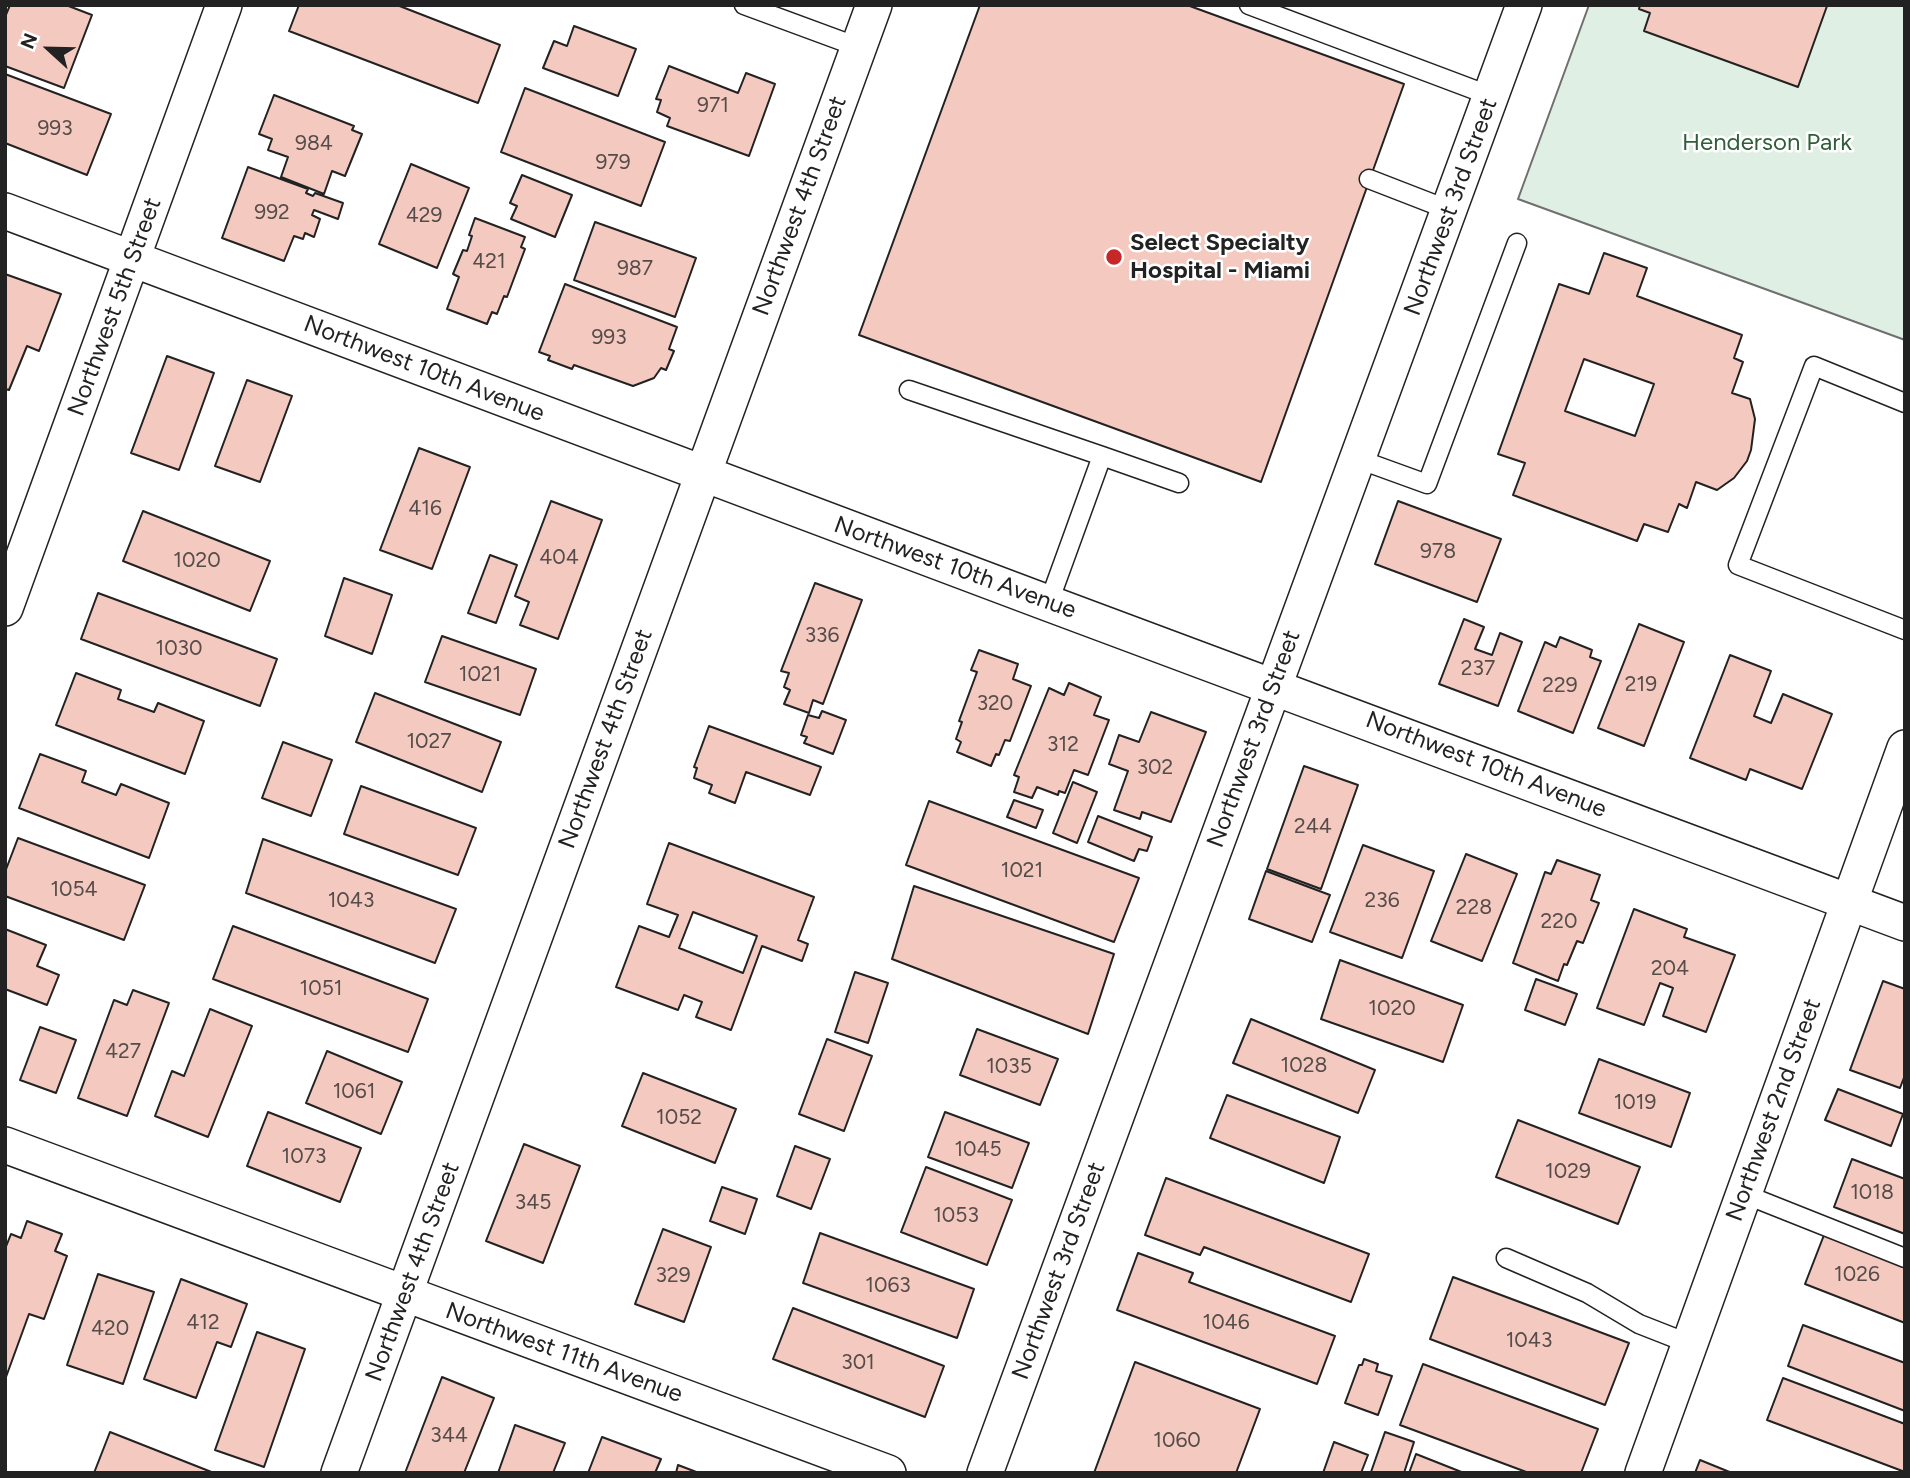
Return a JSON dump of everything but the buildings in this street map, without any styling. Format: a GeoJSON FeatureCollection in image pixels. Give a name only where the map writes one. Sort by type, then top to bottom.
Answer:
{"type":"FeatureCollection","features":[{"type":"Feature","properties":{"kind":"street","name":"Northwest 5th Street"},"geometry":{"type":"LineString","coordinates":[[5,608],[224,5]]}},
{"type":"Feature","properties":{"kind":"street","name":"Northwest 4th Street"},"geometry":{"type":"LineString","coordinates":[[339,1473],[874,5]]}},
{"type":"Feature","properties":{"kind":"street","name":"Northwest 3rd Street"},"geometry":{"type":"LineString","coordinates":[[985,1473],[1524,5]]}},
{"type":"Feature","properties":{"kind":"street","name":"Northwest 10th Avenue"},"geometry":{"type":"LineString","coordinates":[[5,211],[1905,923]]}},
{"type":"Feature","properties":{"kind":"street","name":"Northwest 2nd Street"},"geometry":{"type":"LineString","coordinates":[[1643,1473],[1905,748]]}},
{"type":"Feature","properties":{"kind":"street","name":"Northwest 11th Avenue"},"geometry":{"type":"LineString","coordinates":[[5,1144],[888,1473]]}},
{"type":"Feature","properties":{"kind":"lane"},"geometry":{"type":"LineString","coordinates":[[744,5],[858,47]]}},
{"type":"Feature","properties":{"kind":"lane"},"geometry":{"type":"LineString","coordinates":[[1249,5],[1491,96]]}},
{"type":"Feature","properties":{"kind":"lane"},"geometry":{"type":"LineString","coordinates":[[1369,179],[1449,210]]}},
{"type":"Feature","properties":{"kind":"lane"},"geometry":{"type":"LineString","coordinates":[[1358,459],[1427,484],[1517,243]]}},
{"type":"Feature","properties":{"kind":"lane"},"geometry":{"type":"LineString","coordinates":[[1905,403],[1814,366],[1738,565],[1905,630]]}},
{"type":"Feature","properties":{"kind":"lane"},"geometry":{"type":"LineString","coordinates":[[909,390],[1180,483]]}},
{"type":"Feature","properties":{"kind":"lane"},"geometry":{"type":"LineString","coordinates":[[1049,602],[1102,456]]}},
{"type":"Feature","properties":{"kind":"lane"},"geometry":{"type":"LineString","coordinates":[[1744,1194],[1905,1258]]}},
{"type":"Feature","properties":{"kind":"lane"},"geometry":{"type":"LineString","coordinates":[[1506,1258],[1587,1293],[1639,1324],[1690,1344]]}},
{"type":"Feature","properties":{"kind":"green space","name":"Henderson Park"},"geometry":{"type":"Polygon","coordinates":[[[1589,5],[1905,5],[1905,340],[1518,199],[1589,5]]]}},
{"type":"Feature","properties":{"kind":"place","name":"Select Specialty Hospital - Miami"},"geometry":{"type":"Point","coordinates":[1114,257]}}]}
